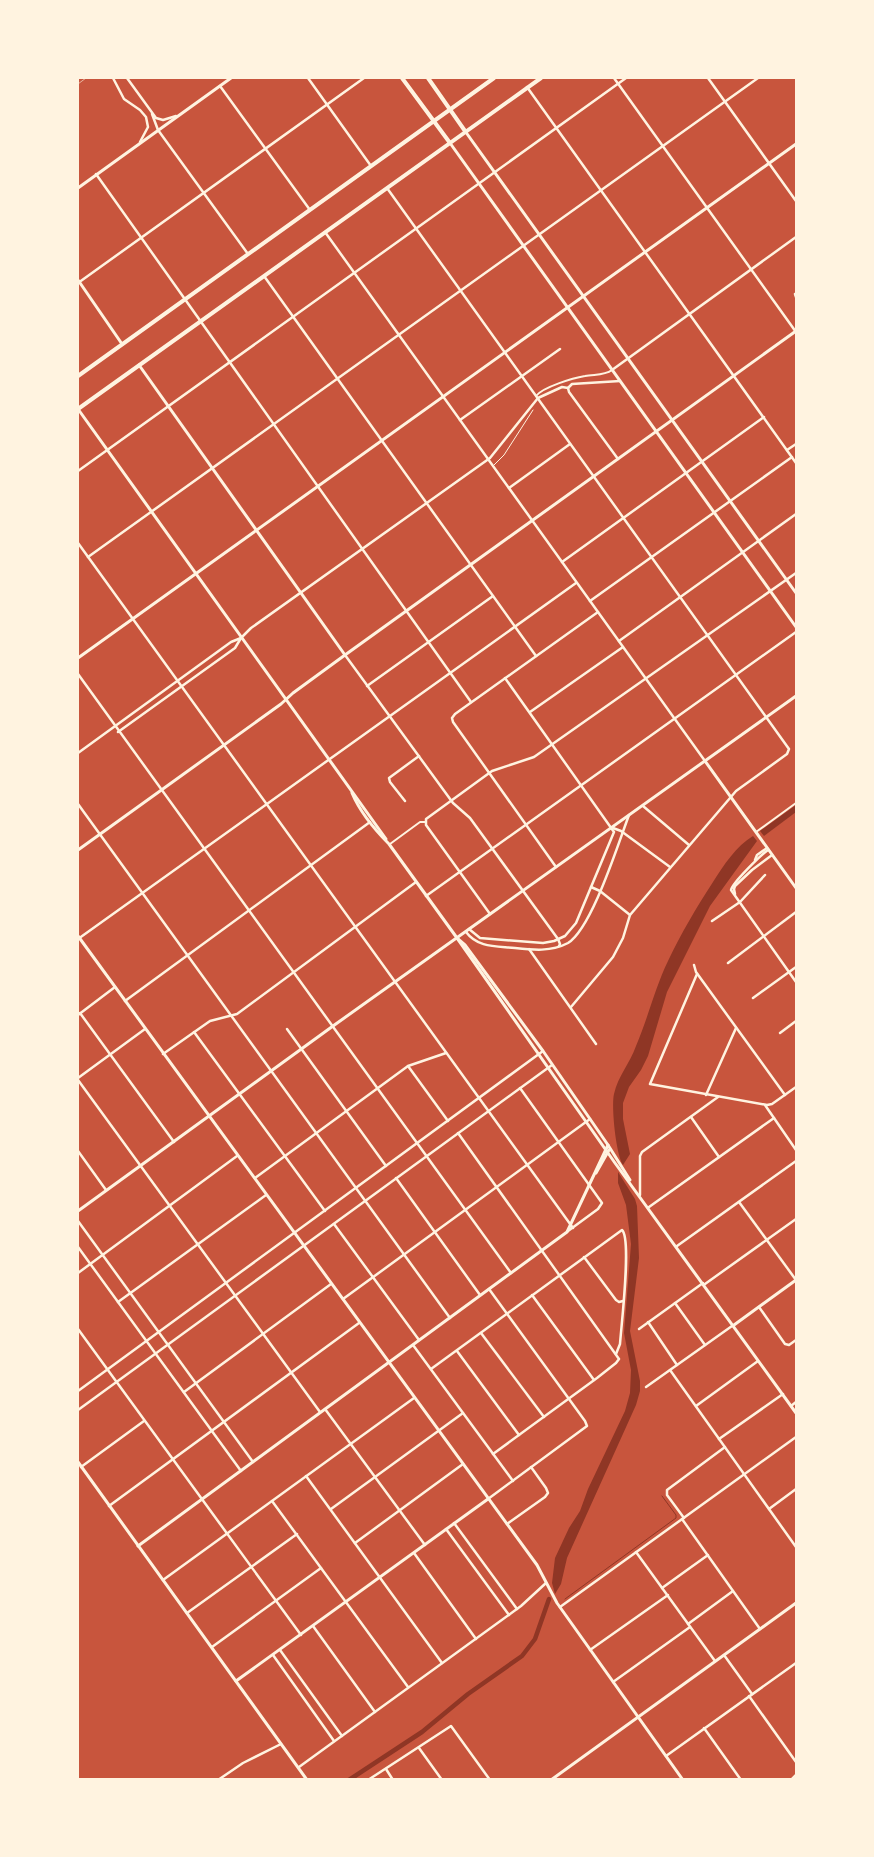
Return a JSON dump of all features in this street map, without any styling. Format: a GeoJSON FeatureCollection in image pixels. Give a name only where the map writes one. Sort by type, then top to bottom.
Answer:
{"type":"FeatureCollection","features":[{"type":"Feature","properties":{"kind":"main road"},"geometry":{"type":"LineString","coordinates":[[402,78],[450,143]]}},
{"type":"Feature","properties":{"kind":"main road"},"geometry":{"type":"LineString","coordinates":[[428,78],[465,131]]}},
{"type":"Feature","properties":{"kind":"main road"},"geometry":{"type":"LineString","coordinates":[[78,376],[494,78]]}},
{"type":"Feature","properties":{"kind":"main road"},"geometry":{"type":"LineString","coordinates":[[78,409],[541,78]]}},
{"type":"Feature","properties":{"kind":"street"},"geometry":{"type":"LineString","coordinates":[[112,78],[124,99],[140,110],[146,117],[148,129],[140,142]]}},
{"type":"Feature","properties":{"kind":"street"},"geometry":{"type":"LineString","coordinates":[[127,78],[152,114],[158,130],[248,254]]}},
{"type":"Feature","properties":{"kind":"street"},"geometry":{"type":"LineString","coordinates":[[78,188],[232,78]]}},
{"type":"Feature","properties":{"kind":"street"},"geometry":{"type":"LineString","coordinates":[[308,78],[371,166]]}},
{"type":"Feature","properties":{"kind":"street"},"geometry":{"type":"LineString","coordinates":[[122,344],[78,282],[364,78]]}},
{"type":"Feature","properties":{"kind":"street"},"geometry":{"type":"LineString","coordinates":[[78,850],[345,655],[796,331],[614,78]]}},
{"type":"Feature","properties":{"kind":"street"},"geometry":{"type":"LineString","coordinates":[[78,470],[626,78]]}},
{"type":"Feature","properties":{"kind":"street"},"geometry":{"type":"LineString","coordinates":[[708,78],[796,200]]}},
{"type":"Feature","properties":{"kind":"street"},"geometry":{"type":"LineString","coordinates":[[88,557],[758,78]]}},
{"type":"Feature","properties":{"kind":"street"},"geometry":{"type":"LineString","coordinates":[[220,86],[310,210]]}},
{"type":"Feature","properties":{"kind":"street"},"geometry":{"type":"LineString","coordinates":[[527,87],[796,463]]}},
{"type":"Feature","properties":{"kind":"street"},"geometry":{"type":"LineString","coordinates":[[152,114],[161,120],[179,116]]}},
{"type":"Feature","properties":{"kind":"street"},"geometry":{"type":"LineString","coordinates":[[465,131],[796,593]]}},
{"type":"Feature","properties":{"kind":"street"},"geometry":{"type":"LineString","coordinates":[[450,143],[796,627]]}},
{"type":"Feature","properties":{"kind":"street"},"geometry":{"type":"LineString","coordinates":[[78,658],[796,144]]}},
{"type":"Feature","properties":{"kind":"street"},"geometry":{"type":"LineString","coordinates":[[96,174],[202,320],[472,702]]}},
{"type":"Feature","properties":{"kind":"street"},"geometry":{"type":"LineString","coordinates":[[387,188],[789,750],[738,788],[630,915],[623,938],[613,957],[571,1007]]}},
{"type":"Feature","properties":{"kind":"street"},"geometry":{"type":"LineString","coordinates":[[325,232],[796,888]]}},
{"type":"Feature","properties":{"kind":"street"},"geometry":{"type":"LineString","coordinates":[[118,732],[235,648],[241,638],[251,628],[496,453],[518,421],[543,390],[580,377],[605,374],[612,370],[796,237]]}},
{"type":"Feature","properties":{"kind":"street"},"geometry":{"type":"LineString","coordinates":[[264,276],[536,656]]}},
{"type":"Feature","properties":{"kind":"street"},"geometry":{"type":"LineString","coordinates":[[460,420],[560,349]]}},
{"type":"Feature","properties":{"kind":"street"},"geometry":{"type":"LineString","coordinates":[[139,365],[367,686],[451,801],[470,818],[558,940],[559,946]]}},
{"type":"Feature","properties":{"kind":"street"},"geometry":{"type":"LineString","coordinates":[[568,388],[572,384],[620,381]]}},
{"type":"Feature","properties":{"kind":"street"},"geometry":{"type":"LineString","coordinates":[[537,397],[562,387],[568,388]]}},
{"type":"Feature","properties":{"kind":"street"},"geometry":{"type":"LineString","coordinates":[[568,388],[618,459]]}},
{"type":"Feature","properties":{"kind":"street"},"geometry":{"type":"LineString","coordinates":[[78,409],[388,843]]}},
{"type":"Feature","properties":{"kind":"street"},"geometry":{"type":"LineString","coordinates":[[562,562],[764,417]]}},
{"type":"Feature","properties":{"kind":"street"},"geometry":{"type":"LineString","coordinates":[[508,488],[571,444]]}},
{"type":"Feature","properties":{"kind":"street"},"geometry":{"type":"LineString","coordinates":[[787,450],[796,444]]}},
{"type":"Feature","properties":{"kind":"street"},"geometry":{"type":"LineString","coordinates":[[590,602],[792,457]]}},
{"type":"Feature","properties":{"kind":"street"},"geometry":{"type":"LineString","coordinates":[[619,641],[796,514]]}},
{"type":"Feature","properties":{"kind":"street"},"geometry":{"type":"LineString","coordinates":[[78,543],[572,1226]]}},
{"type":"Feature","properties":{"kind":"street"},"geometry":{"type":"LineString","coordinates":[[388,843],[420,822],[425,822],[490,773],[531,759],[796,573]]}},
{"type":"Feature","properties":{"kind":"street"},"geometry":{"type":"LineString","coordinates":[[576,582],[78,937],[537,1565],[560,1607],[683,1780]]}},
{"type":"Feature","properties":{"kind":"street"},"geometry":{"type":"LineString","coordinates":[[367,686],[493,596]]}},
{"type":"Feature","properties":{"kind":"street"},"geometry":{"type":"LineString","coordinates":[[556,867],[452,718],[454,714],[598,612]]}},
{"type":"Feature","properties":{"kind":"street"},"geometry":{"type":"LineString","coordinates":[[426,896],[796,632]]}},
{"type":"Feature","properties":{"kind":"street"},"geometry":{"type":"LineString","coordinates":[[78,753],[231,642],[241,638]]}},
{"type":"Feature","properties":{"kind":"street"},"geometry":{"type":"LineString","coordinates":[[530,712],[623,646]]}},
{"type":"Feature","properties":{"kind":"street"},"geometry":{"type":"LineString","coordinates":[[78,674],[114,727],[294,972],[511,1273]]}},
{"type":"Feature","properties":{"kind":"street"},"geometry":{"type":"LineString","coordinates":[[468,930],[476,936],[484,938],[543,943],[558,940],[565,936],[574,927],[614,832],[505,678]]}},
{"type":"Feature","properties":{"kind":"street"},"geometry":{"type":"LineString","coordinates":[[78,1211],[270,1071],[796,696]]}},
{"type":"Feature","properties":{"kind":"street"},"geometry":{"type":"LineString","coordinates":[[405,801],[389,779],[419,756]]}},
{"type":"Feature","properties":{"kind":"street"},"geometry":{"type":"LineString","coordinates":[[352,793],[370,822],[388,843],[457,938],[464,943],[632,1185]]}},
{"type":"Feature","properties":{"kind":"street"},"geometry":{"type":"LineString","coordinates":[[756,832],[796,803]]}},
{"type":"Feature","properties":{"kind":"street"},"geometry":{"type":"LineString","coordinates":[[78,804],[450,1318]]}},
{"type":"Feature","properties":{"kind":"street"},"geometry":{"type":"LineString","coordinates":[[642,806],[690,845]]}},
{"type":"Feature","properties":{"kind":"street"},"geometry":{"type":"LineString","coordinates":[[468,930],[473,940],[484,945],[545,949],[569,942],[578,934],[600,891],[629,815]]}},
{"type":"Feature","properties":{"kind":"street"},"geometry":{"type":"LineString","coordinates":[[125,1001],[370,822]]}},
{"type":"Feature","properties":{"kind":"street"},"geometry":{"type":"LineString","coordinates":[[425,822],[490,914]]}},
{"type":"Feature","properties":{"kind":"street"},"geometry":{"type":"LineString","coordinates":[[612,827],[623,832],[671,868]]}},
{"type":"Feature","properties":{"kind":"street"},"geometry":{"type":"LineString","coordinates":[[612,839],[617,836],[619,842]]}},
{"type":"Feature","properties":{"kind":"street"},"geometry":{"type":"LineString","coordinates":[[768,849],[761,854],[732,886],[731,890],[796,982]]}},
{"type":"Feature","properties":{"kind":"street"},"geometry":{"type":"LineString","coordinates":[[735,896],[734,889],[736,886],[752,870],[772,855]]}},
{"type":"Feature","properties":{"kind":"street"},"geometry":{"type":"LineString","coordinates":[[712,921],[740,902],[765,875]]}},
{"type":"Feature","properties":{"kind":"street"},"geometry":{"type":"LineString","coordinates":[[163,1054],[214,1019],[231,1016],[416,882]]}},
{"type":"Feature","properties":{"kind":"street"},"geometry":{"type":"LineString","coordinates":[[591,886],[630,915]]}},
{"type":"Feature","properties":{"kind":"street"},"geometry":{"type":"LineString","coordinates":[[728,963],[796,912]]}},
{"type":"Feature","properties":{"kind":"street"},"geometry":{"type":"LineString","coordinates":[[484,938],[482,942],[484,945]]}},
{"type":"Feature","properties":{"kind":"street"},"geometry":{"type":"LineString","coordinates":[[529,949],[596,1044]]}},
{"type":"Feature","properties":{"kind":"street"},"geometry":{"type":"LineString","coordinates":[[694,965],[697,974],[785,1096]]}},
{"type":"Feature","properties":{"kind":"street"},"geometry":{"type":"LineString","coordinates":[[753,998],[796,967]]}},
{"type":"Feature","properties":{"kind":"street"},"geometry":{"type":"LineString","coordinates":[[697,974],[650,1084],[765,1105],[772,1104],[796,1087]]}},
{"type":"Feature","properties":{"kind":"street"},"geometry":{"type":"LineString","coordinates":[[115,987],[79,1014],[174,1142]]}},
{"type":"Feature","properties":{"kind":"street"},"geometry":{"type":"LineString","coordinates":[[780,1033],[796,1021]]}},
{"type":"Feature","properties":{"kind":"street"},"geometry":{"type":"LineString","coordinates":[[145,1028],[78,1079],[320,1412]]}},
{"type":"Feature","properties":{"kind":"street"},"geometry":{"type":"LineString","coordinates":[[706,1095],[736,1028]]}},
{"type":"Feature","properties":{"kind":"street"},"geometry":{"type":"LineString","coordinates":[[286,1029],[386,1166]]}},
{"type":"Feature","properties":{"kind":"street"},"geometry":{"type":"LineString","coordinates":[[194,1032],[325,1211]]}},
{"type":"Feature","properties":{"kind":"street"},"geometry":{"type":"LineString","coordinates":[[254,1179],[408,1066],[446,1053]]}},
{"type":"Feature","properties":{"kind":"street"},"geometry":{"type":"LineString","coordinates":[[78,1391],[541,1053]]}},
{"type":"Feature","properties":{"kind":"street"},"geometry":{"type":"LineString","coordinates":[[408,1066],[448,1121]]}},
{"type":"Feature","properties":{"kind":"street"},"geometry":{"type":"LineString","coordinates":[[78,1410],[550,1066]]}},
{"type":"Feature","properties":{"kind":"street"},"geometry":{"type":"LineString","coordinates":[[138,1546],[602,1205],[590,1185],[520,1088]]}},
{"type":"Feature","properties":{"kind":"street"},"geometry":{"type":"LineString","coordinates":[[640,1195],[641,1153],[718,1097]]}},
{"type":"Feature","properties":{"kind":"street"},"geometry":{"type":"LineString","coordinates":[[765,1105],[796,1150]]}},
{"type":"Feature","properties":{"kind":"street"},"geometry":{"type":"LineString","coordinates":[[691,1116],[719,1157]]}},
{"type":"Feature","properties":{"kind":"street"},"geometry":{"type":"LineString","coordinates":[[649,1208],[774,1118]]}},
{"type":"Feature","properties":{"kind":"street"},"geometry":{"type":"LineString","coordinates":[[342,1300],[588,1120]]}},
{"type":"Feature","properties":{"kind":"street"},"geometry":{"type":"LineString","coordinates":[[458,1133],[619,1360],[493,1454]]}},
{"type":"Feature","properties":{"kind":"street"},"geometry":{"type":"LineString","coordinates":[[608,1148],[615,1163],[734,1324],[796,1413]]}},
{"type":"Feature","properties":{"kind":"street"},"geometry":{"type":"LineString","coordinates":[[594,1176],[608,1148]]}},
{"type":"Feature","properties":{"kind":"street"},"geometry":{"type":"LineString","coordinates":[[572,1226],[608,1148]]}},
{"type":"Feature","properties":{"kind":"street"},"geometry":{"type":"LineString","coordinates":[[78,1151],[106,1190]]}},
{"type":"Feature","properties":{"kind":"street"},"geometry":{"type":"LineString","coordinates":[[78,1273],[238,1156]]}},
{"type":"Feature","properties":{"kind":"street"},"geometry":{"type":"LineString","coordinates":[[602,1163],[608,1160],[615,1163]]}},
{"type":"Feature","properties":{"kind":"street"},"geometry":{"type":"LineString","coordinates":[[677,1246],[796,1161]]}},
{"type":"Feature","properties":{"kind":"street"},"geometry":{"type":"LineString","coordinates":[[396,1178],[480,1295]]}},
{"type":"Feature","properties":{"kind":"street"},"geometry":{"type":"LineString","coordinates":[[118,1302],[266,1195]]}},
{"type":"Feature","properties":{"kind":"street"},"geometry":{"type":"LineString","coordinates":[[646,1388],[796,1280],[739,1202]]}},
{"type":"Feature","properties":{"kind":"street"},"geometry":{"type":"LineString","coordinates":[[639,1329],[796,1219]]}},
{"type":"Feature","properties":{"kind":"street"},"geometry":{"type":"LineString","coordinates":[[78,1221],[253,1462]]}},
{"type":"Feature","properties":{"kind":"street"},"geometry":{"type":"LineString","coordinates":[[334,1224],[419,1340]]}},
{"type":"Feature","properties":{"kind":"street"},"geometry":{"type":"LineString","coordinates":[[431,1369],[620,1231],[623,1231],[626,1235],[627,1262],[620,1344],[616,1354]]}},
{"type":"Feature","properties":{"kind":"street"},"geometry":{"type":"LineString","coordinates":[[78,1247],[241,1471]]}},
{"type":"Feature","properties":{"kind":"street"},"geometry":{"type":"LineString","coordinates":[[584,1257],[616,1300],[623,1302]]}},
{"type":"Feature","properties":{"kind":"street"},"geometry":{"type":"LineString","coordinates":[[184,1392],[331,1284]]}},
{"type":"Feature","properties":{"kind":"street"},"geometry":{"type":"LineString","coordinates":[[236,1681],[587,1426],[489,1289]]}},
{"type":"Feature","properties":{"kind":"street"},"geometry":{"type":"LineString","coordinates":[[532,1295],[594,1380]]}},
{"type":"Feature","properties":{"kind":"street"},"geometry":{"type":"LineString","coordinates":[[675,1303],[705,1346]]}},
{"type":"Feature","properties":{"kind":"street"},"geometry":{"type":"LineString","coordinates":[[759,1307],[788,1345],[796,1340]]}},
{"type":"Feature","properties":{"kind":"street"},"geometry":{"type":"LineString","coordinates":[[648,1322],[677,1365]]}},
{"type":"Feature","properties":{"kind":"street"},"geometry":{"type":"LineString","coordinates":[[109,1506],[359,1323]]}},
{"type":"Feature","properties":{"kind":"street"},"geometry":{"type":"LineString","coordinates":[[78,1330],[301,1635]]}},
{"type":"Feature","properties":{"kind":"street"},"geometry":{"type":"LineString","coordinates":[[481,1332],[544,1417]]}},
{"type":"Feature","properties":{"kind":"street"},"geometry":{"type":"LineString","coordinates":[[413,1344],[513,1481]]}},
{"type":"Feature","properties":{"kind":"street"},"geometry":{"type":"LineString","coordinates":[[457,1351],[519,1435]]}},
{"type":"Feature","properties":{"kind":"street"},"geometry":{"type":"LineString","coordinates":[[696,1406],[759,1360]]}},
{"type":"Feature","properties":{"kind":"street"},"geometry":{"type":"LineString","coordinates":[[670,1370],[796,1546]]}},
{"type":"Feature","properties":{"kind":"street"},"geometry":{"type":"LineString","coordinates":[[719,1440],[783,1394]]}},
{"type":"Feature","properties":{"kind":"street"},"geometry":{"type":"LineString","coordinates":[[163,1580],[414,1398]]}},
{"type":"Feature","properties":{"kind":"street"},"geometry":{"type":"LineString","coordinates":[[791,1406],[796,1402]]}},
{"type":"Feature","properties":{"kind":"street"},"geometry":{"type":"LineString","coordinates":[[326,1409],[425,1545]]}},
{"type":"Feature","properties":{"kind":"street"},"geometry":{"type":"LineString","coordinates":[[330,1510],[463,1413]]}},
{"type":"Feature","properties":{"kind":"street"},"geometry":{"type":"LineString","coordinates":[[81,1467],[145,1420]]}},
{"type":"Feature","properties":{"kind":"street"},"geometry":{"type":"LineString","coordinates":[[560,1607],[796,1437]]}},
{"type":"Feature","properties":{"kind":"street"},"geometry":{"type":"LineString","coordinates":[[725,1447],[670,1487],[666,1492],[708,1556],[760,1629]]}},
{"type":"Feature","properties":{"kind":"street"},"geometry":{"type":"LineString","coordinates":[[78,1462],[307,1780]]}},
{"type":"Feature","properties":{"kind":"street"},"geometry":{"type":"LineString","coordinates":[[354,1543],[463,1464]]}},
{"type":"Feature","properties":{"kind":"street"},"geometry":{"type":"LineString","coordinates":[[507,1524],[548,1493],[531,1467]]}},
{"type":"Feature","properties":{"kind":"street"},"geometry":{"type":"LineString","coordinates":[[306,1476],[442,1663]]}},
{"type":"Feature","properties":{"kind":"street"},"geometry":{"type":"LineString","coordinates":[[769,1509],[796,1489]]}},
{"type":"Feature","properties":{"kind":"street"},"geometry":{"type":"LineString","coordinates":[[272,1501],[408,1688]]}},
{"type":"Feature","properties":{"kind":"street"},"geometry":{"type":"LineString","coordinates":[[454,1523],[517,1609]]}},
{"type":"Feature","properties":{"kind":"street"},"geometry":{"type":"LineString","coordinates":[[446,1529],[509,1615]]}},
{"type":"Feature","properties":{"kind":"street"},"geometry":{"type":"LineString","coordinates":[[187,1613],[297,1534]]}},
{"type":"Feature","properties":{"kind":"street"},"geometry":{"type":"LineString","coordinates":[[793,1542],[796,1539]]}},
{"type":"Feature","properties":{"kind":"street"},"geometry":{"type":"LineString","coordinates":[[636,1552],[715,1661]]}},
{"type":"Feature","properties":{"kind":"street"},"geometry":{"type":"LineString","coordinates":[[414,1553],[476,1639]]}},
{"type":"Feature","properties":{"kind":"street"},"geometry":{"type":"LineString","coordinates":[[662,1588],[708,1556]]}},
{"type":"Feature","properties":{"kind":"street"},"geometry":{"type":"LineString","coordinates":[[212,1647],[321,1568]]}},
{"type":"Feature","properties":{"kind":"street"},"geometry":{"type":"LineString","coordinates":[[298,1768],[509,1615],[546,1583]]}},
{"type":"Feature","properties":{"kind":"street"},"geometry":{"type":"LineString","coordinates":[[613,1682],[733,1591]]}},
{"type":"Feature","properties":{"kind":"street"},"geometry":{"type":"LineString","coordinates":[[590,1650],[668,1596]]}},
{"type":"Feature","properties":{"kind":"street"},"geometry":{"type":"LineString","coordinates":[[551,1780],[796,1603]]}},
{"type":"Feature","properties":{"kind":"street"},"geometry":{"type":"LineString","coordinates":[[312,1626],[375,1712]]}},
{"type":"Feature","properties":{"kind":"street"},"geometry":{"type":"LineString","coordinates":[[280,1650],[342,1736]]}},
{"type":"Feature","properties":{"kind":"street"},"geometry":{"type":"LineString","coordinates":[[273,1655],[334,1742]]}},
{"type":"Feature","properties":{"kind":"street"},"geometry":{"type":"LineString","coordinates":[[724,1655],[796,1762]]}},
{"type":"Feature","properties":{"kind":"street"},"geometry":{"type":"LineString","coordinates":[[666,1756],[796,1663]]}},
{"type":"Feature","properties":{"kind":"street"},"geometry":{"type":"LineString","coordinates":[[368,1780],[451,1726],[490,1780]]}},
{"type":"Feature","properties":{"kind":"street"},"geometry":{"type":"LineString","coordinates":[[704,1728],[741,1780]]}},
{"type":"Feature","properties":{"kind":"street"},"geometry":{"type":"LineString","coordinates":[[218,1780],[242,1763],[281,1744]]}},
{"type":"Feature","properties":{"kind":"street"},"geometry":{"type":"LineString","coordinates":[[419,1748],[442,1780]]}},
{"type":"Feature","properties":{"kind":"street"},"geometry":{"type":"LineString","coordinates":[[386,1769],[393,1780]]}},
{"type":"Feature","properties":{"kind":"street"},"geometry":{"type":"LineString","coordinates":[[791,1780],[796,1775]]}},
{"type":"Feature","properties":{"kind":"lane"},"geometry":{"type":"LineString","coordinates":[[493,466],[504,455],[533,410]]}},
{"type":"Feature","properties":{"kind":"shaded area"},"geometry":{"type":"Polygon","coordinates":[[[796,805],[796,812],[764,836],[760,831],[796,805]]]}},
{"type":"Feature","properties":{"kind":"shaded area"},"geometry":{"type":"Polygon","coordinates":[[[753,836],[757,841],[710,906],[667,992],[648,1056],[629,1087],[623,1103],[623,1119],[630,1154],[623,1165],[616,1141],[614,1119],[613,1100],[618,1081],[640,1035],[663,971],[684,930],[726,863],[741,845],[753,836]]]}},
{"type":"Feature","properties":{"kind":"shaded area"},"geometry":{"type":"Polygon","coordinates":[[[618,1172],[635,1199],[637,1206],[639,1258],[630,1331],[640,1381],[640,1391],[636,1405],[567,1558],[561,1584],[555,1594],[552,1583],[555,1558],[569,1528],[580,1511],[588,1489],[625,1411],[630,1393],[631,1370],[624,1333],[631,1244],[626,1205],[618,1183],[618,1172]]]}},
{"type":"Feature","properties":{"kind":"waterway"},"geometry":{"type":"LineString","coordinates":[[565,1599],[676,1518],[676,1515],[662,1496]]}},
{"type":"Feature","properties":{"kind":"waterway"},"geometry":{"type":"LineString","coordinates":[[349,1780],[422,1732],[468,1694],[522,1656],[535,1639],[549,1599]]}},
{"type":"Feature","properties":{"kind":"railway"},"geometry":{"type":"LineString","coordinates":[[78,84],[86,78]]}}]}
